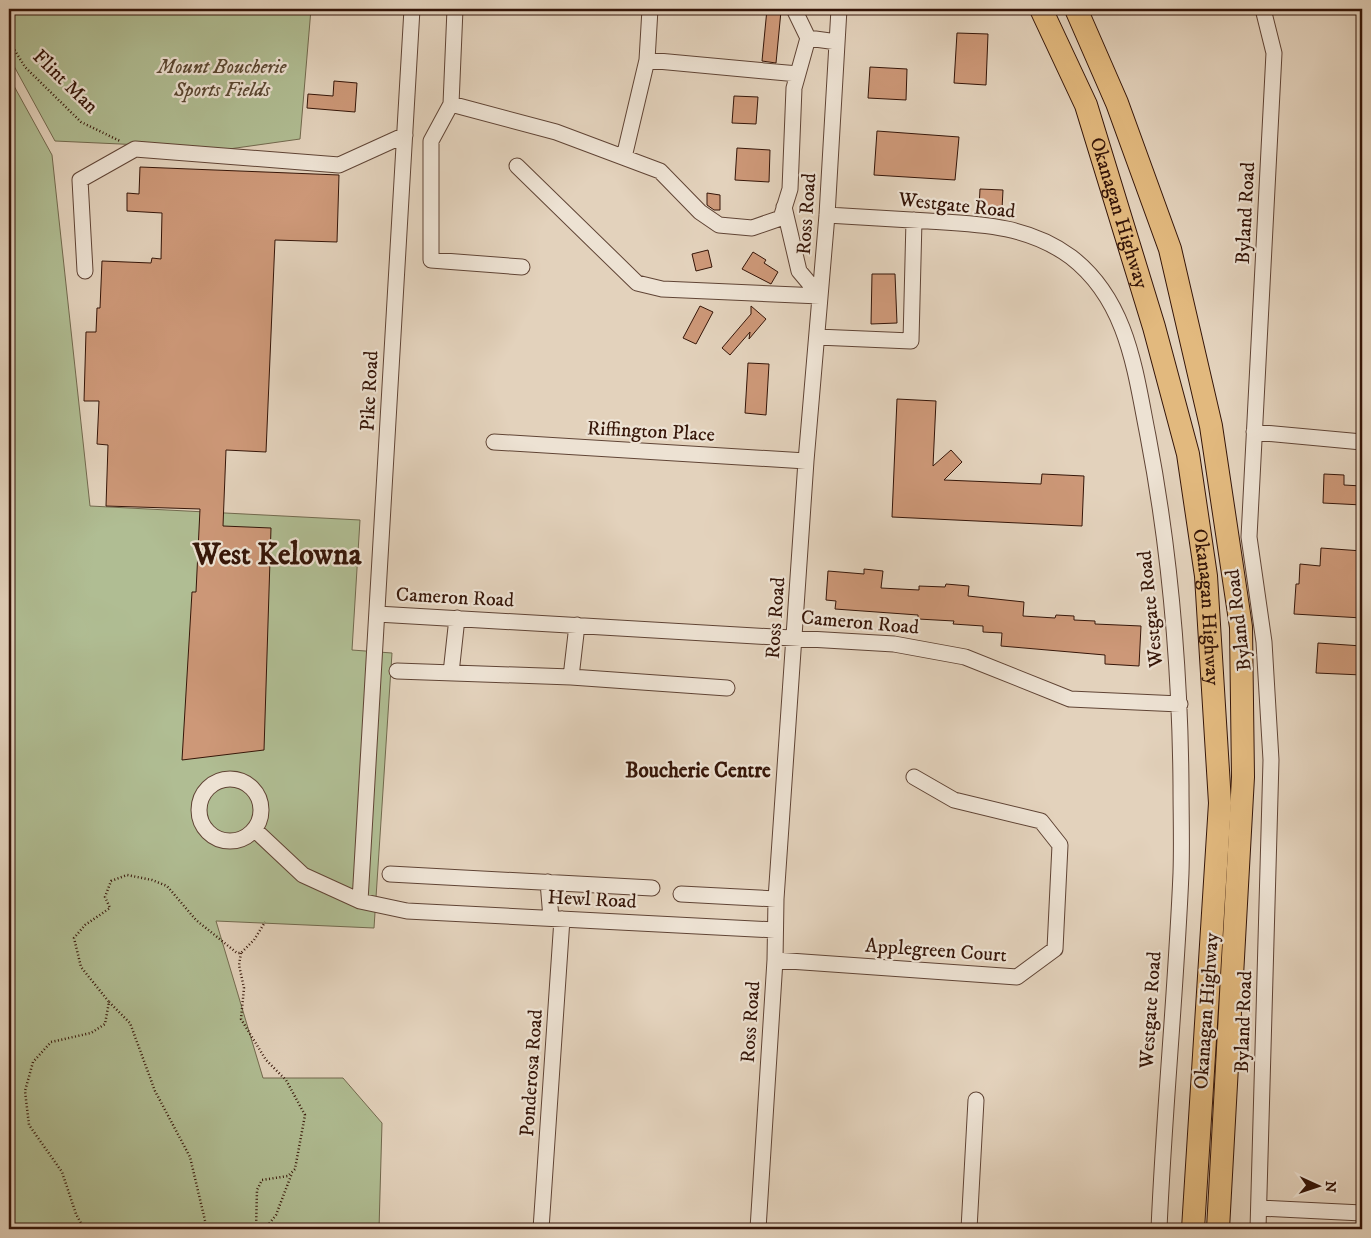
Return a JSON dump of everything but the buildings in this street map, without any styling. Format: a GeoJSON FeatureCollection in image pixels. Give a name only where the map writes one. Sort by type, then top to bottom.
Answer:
{"type":"FeatureCollection","features":[{"type":"Feature","properties":{"kind":"highway","name":"Okanagan Highway"},"geometry":{"type":"LineString","coordinates":[[1041,9],[1086,105],[1154,327],[1188,454],[1206,576],[1220,803],[1193,1229]]}},
{"type":"Feature","properties":{"kind":"highway","name":"Okanagan Highway"},"geometry":{"type":"LineString","coordinates":[[1076,9],[1117,103],[1170,249],[1211,426],[1241,627],[1243,777],[1218,1229]]}},
{"type":"Feature","properties":{"kind":"highway"},"geometry":{"type":"LineString","coordinates":[[1084,9],[1091,43]]}},
{"type":"Feature","properties":{"kind":"street","name":"Pike Road"},"geometry":{"type":"LineString","coordinates":[[360,901],[412,9]]}},
{"type":"Feature","properties":{"kind":"street"},"geometry":{"type":"LineString","coordinates":[[455,9],[451,104],[431,142],[431,260],[522,267]]}},
{"type":"Feature","properties":{"kind":"street"},"geometry":{"type":"LineString","coordinates":[[624,157],[648,60],[650,9]]}},
{"type":"Feature","properties":{"kind":"street"},"geometry":{"type":"LineString","coordinates":[[451,104],[556,132],[660,171],[700,212],[719,225],[752,228],[781,218],[790,189],[794,88],[808,38],[794,9]]}},
{"type":"Feature","properties":{"kind":"street","name":"Ross Road"},"geometry":{"type":"LineString","coordinates":[[758,1229],[775,960],[776,899],[806,461],[828,215],[840,9]]}},
{"type":"Feature","properties":{"kind":"street","name":"Byland Road"},"geometry":{"type":"LineString","coordinates":[[1258,1229],[1271,760],[1264,642],[1249,537],[1274,53],[1263,9]]}},
{"type":"Feature","properties":{"kind":"street"},"geometry":{"type":"LineString","coordinates":[[808,38],[838,42]]}},
{"type":"Feature","properties":{"kind":"street"},"geometry":{"type":"LineString","coordinates":[[648,60],[798,74]]}},
{"type":"Feature","properties":{"kind":"street"},"geometry":{"type":"LineString","coordinates":[[85,271],[80,180],[135,148],[339,165],[405,135]]}},
{"type":"Feature","properties":{"kind":"street"},"geometry":{"type":"LineString","coordinates":[[517,166],[636,283],[662,289],[820,296]]}},
{"type":"Feature","properties":{"kind":"street"},"geometry":{"type":"LineString","coordinates":[[784,207],[799,271],[820,296]]}},
{"type":"Feature","properties":{"kind":"street","name":"Westgate Road"},"geometry":{"type":"LineString","coordinates":[[828,215],[991,225],[1022,232],[1049,244],[1070,257],[1088,272],[1108,297],[1122,322],[1130,349],[1153,461],[1167,559],[1180,704],[1181,871],[1164,1112],[1159,1229]]}},
{"type":"Feature","properties":{"kind":"street"},"geometry":{"type":"LineString","coordinates":[[817,337],[911,341],[914,220]]}},
{"type":"Feature","properties":{"kind":"street"},"geometry":{"type":"LineString","coordinates":[[1254,432],[1362,442]]}},
{"type":"Feature","properties":{"kind":"street","name":"Riffington Place"},"geometry":{"type":"LineString","coordinates":[[494,442],[806,461]]}},
{"type":"Feature","properties":{"kind":"street","name":"Cameron Road"},"geometry":{"type":"LineString","coordinates":[[377,614],[894,644],[965,657],[1070,699],[1180,704]]}},
{"type":"Feature","properties":{"kind":"street"},"geometry":{"type":"LineString","coordinates":[[451,673],[457,618]]}},
{"type":"Feature","properties":{"kind":"street"},"geometry":{"type":"LineString","coordinates":[[571,677],[577,625]]}},
{"type":"Feature","properties":{"kind":"street"},"geometry":{"type":"LineString","coordinates":[[397,671],[571,677],[727,688]]}},
{"type":"Feature","properties":{"kind":"street","name":"Applegreen Court"},"geometry":{"type":"LineString","coordinates":[[775,960],[1017,977],[1055,949],[1060,845],[1042,821],[954,800],[914,777]]}},
{"type":"Feature","properties":{"kind":"street"},"geometry":{"type":"LineString","coordinates":[[226,779],[246,783],[254,790],[261,809],[260,820],[255,830],[239,840],[229,841],[211,834],[204,827],[200,808],[202,797],[216,782],[226,779]]}},
{"type":"Feature","properties":{"kind":"street","name":"Hewl Road"},"geometry":{"type":"LineString","coordinates":[[255,830],[303,875],[360,901],[407,910],[775,930]]}},
{"type":"Feature","properties":{"kind":"street","name":"Hewl Road"},"geometry":{"type":"LineString","coordinates":[[390,874],[652,888]]}},
{"type":"Feature","properties":{"kind":"street","name":"Ponderosa Road"},"geometry":{"type":"LineString","coordinates":[[541,1229],[556,918],[548,882]]}},
{"type":"Feature","properties":{"kind":"street"},"geometry":{"type":"LineString","coordinates":[[681,894],[776,899]]}},
{"type":"Feature","properties":{"kind":"street"},"geometry":{"type":"LineString","coordinates":[[969,1229],[976,1100]]}},
{"type":"Feature","properties":{"kind":"street"},"geometry":{"type":"LineString","coordinates":[[1259,1208],[1362,1213]]}},
{"type":"Feature","properties":{"kind":"path","name":"Flint Man"},"geometry":{"type":"LineString","coordinates":[[9,41],[25,67],[81,122],[135,148]]}},
{"type":"Feature","properties":{"kind":"path"},"geometry":{"type":"LineString","coordinates":[[207,1229],[190,1157],[155,1091],[130,1023],[109,1002],[81,967],[74,938],[86,925],[110,908],[105,897],[112,881],[127,875],[167,886],[196,920],[237,953],[241,953]]}},
{"type":"Feature","properties":{"kind":"path"},"geometry":{"type":"LineString","coordinates":[[256,1229],[257,1190],[262,1180],[288,1176],[295,1169],[305,1114],[286,1080],[266,1060],[241,1019],[244,988],[239,965],[241,953],[254,940],[265,922]]}},
{"type":"Feature","properties":{"kind":"path"},"geometry":{"type":"LineString","coordinates":[[84,1229],[76,1214],[62,1172],[29,1125],[25,1091],[33,1062],[51,1042],[91,1033],[105,1024],[109,1002]]}},
{"type":"Feature","properties":{"kind":"path"},"geometry":{"type":"LineString","coordinates":[[264,1229],[276,1215],[292,1172]]}},
{"type":"Feature","properties":{"kind":"green space","name":"Mount Boucherie Sports Fields"},"geometry":{"type":"Polygon","coordinates":[[[9,9],[311,9],[300,139],[229,149],[55,141],[9,57],[9,9]]]}},
{"type":"Feature","properties":{"kind":"green space"},"geometry":{"type":"Polygon","coordinates":[[[9,77],[52,155],[90,506],[360,520],[352,650],[392,653],[374,928],[216,921],[263,1078],[343,1078],[382,1123],[379,1229],[9,1229],[9,77]]]}},
{"type":"Feature","properties":{"kind":"district","name":"West Kelowna"},"geometry":{"type":"Point","coordinates":[277,555]}},
{"type":"Feature","properties":{"kind":"district","name":"Boucherie Centre"},"geometry":{"type":"Point","coordinates":[698,771]}}]}
